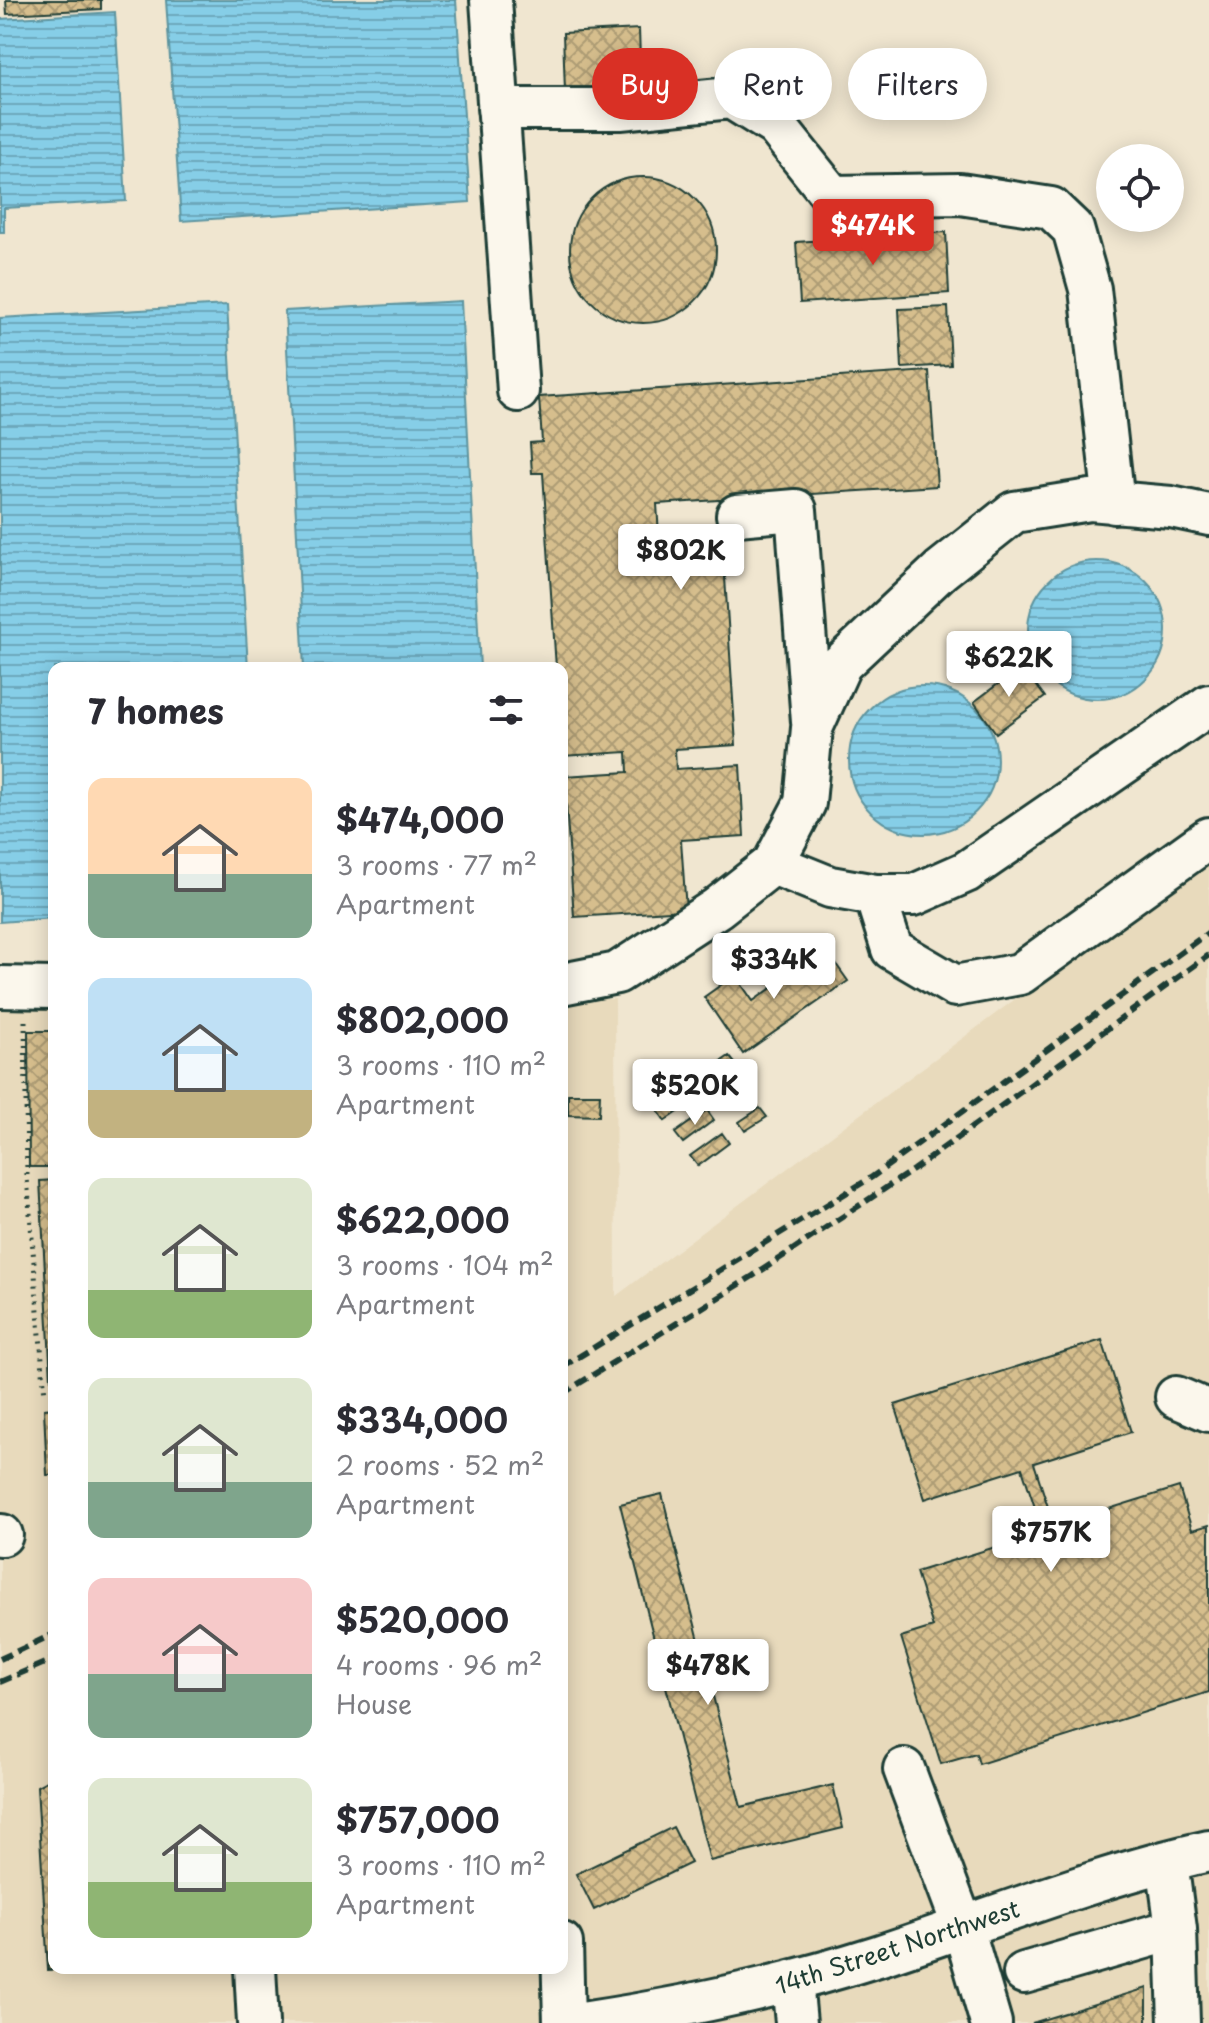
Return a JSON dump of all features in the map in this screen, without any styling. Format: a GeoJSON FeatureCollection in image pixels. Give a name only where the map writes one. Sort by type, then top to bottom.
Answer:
{"type":"FeatureCollection","features":[{"type":"Feature","properties":{"kind":"street"},"geometry":{"type":"LineString","coordinates":[[491,0],[518,391]]}},
{"type":"Feature","properties":{"kind":"street"},"geometry":{"type":"LineString","coordinates":[[498,109],[620,109],[731,98],[776,126],[832,196],[960,194],[1051,208],[1073,229],[1090,289],[1114,503]]}},
{"type":"Feature","properties":{"kind":"street"},"geometry":{"type":"LineString","coordinates":[[812,728],[841,664],[941,570],[1014,512],[1090,500],[1171,507],[1209,515]]}},
{"type":"Feature","properties":{"kind":"street"},"geometry":{"type":"LineString","coordinates":[[568,983],[617,973],[717,908],[773,864],[805,803],[812,728],[796,510],[737,515]]}},
{"type":"Feature","properties":{"kind":"street"},"geometry":{"type":"LineString","coordinates":[[773,864],[830,887],[875,895],[914,895],[966,872],[1209,705]]}},
{"type":"Feature","properties":{"kind":"street"},"geometry":{"type":"LineString","coordinates":[[875,895],[892,949],[955,986],[1020,974],[1209,838]]}},
{"type":"Feature","properties":{"kind":"street"},"geometry":{"type":"LineString","coordinates":[[0,987],[48,988]]}},
{"type":"Feature","properties":{"kind":"street"},"geometry":{"type":"LineString","coordinates":[[904,1769],[963,1927],[991,2023]]}},
{"type":"Feature","properties":{"kind":"street","name":"14th Street Northwest"},"geometry":{"type":"LineString","coordinates":[[582,2023],[646,2018],[792,1981],[1167,1861],[1209,1851]]}},
{"type":"Feature","properties":{"kind":"street"},"geometry":{"type":"LineString","coordinates":[[1167,1861],[1176,1929],[1179,2023]]}},
{"type":"Feature","properties":{"kind":"street"},"geometry":{"type":"LineString","coordinates":[[1049,1898],[1064,1958]]}},
{"type":"Feature","properties":{"kind":"street"},"geometry":{"type":"LineString","coordinates":[[1024,1973],[1064,1958],[1176,1929]]}},
{"type":"Feature","properties":{"kind":"street"},"geometry":{"type":"LineString","coordinates":[[255,1974],[258,2023]]}},
{"type":"Feature","properties":{"kind":"street"},"geometry":{"type":"LineString","coordinates":[[563,1974],[564,2023]]}},
{"type":"Feature","properties":{"kind":"street"},"geometry":{"type":"LineString","coordinates":[[792,1981],[796,2023]]}},
{"type":"Feature","properties":{"kind":"path"},"geometry":{"type":"LineString","coordinates":[[25,1017],[26,1160],[45,1396]]}},
{"type":"Feature","properties":{"kind":"shaded area"},"geometry":{"type":"Polygon","coordinates":[[[1209,855],[1209,2023],[0,2023],[0,989],[48,989],[48,1974],[568,1974],[568,998],[615,999],[616,1296],[1209,855]]]}},
{"type":"Feature","properties":{"kind":"water"},"geometry":{"type":"Polygon","coordinates":[[[166,0],[456,0],[470,202],[181,221],[166,0]]]}},
{"type":"Feature","properties":{"kind":"water"},"geometry":{"type":"Polygon","coordinates":[[[115,12],[126,201],[4,208],[4,232],[0,232],[0,19],[115,12]]]}},
{"type":"Feature","properties":{"kind":"water"},"geometry":{"type":"Polygon","coordinates":[[[461,301],[480,662],[304,662],[285,311],[461,301]]]}},
{"type":"Feature","properties":{"kind":"water"},"geometry":{"type":"Polygon","coordinates":[[[227,305],[248,662],[48,662],[48,918],[0,922],[0,318],[227,305]]]}},
{"type":"Feature","properties":{"kind":"water"},"geometry":{"type":"Polygon","coordinates":[[[1097,561],[1124,566],[1146,581],[1161,603],[1166,630],[1161,657],[1146,679],[1124,694],[1097,699],[1070,694],[1048,679],[1033,657],[1028,630],[1033,603],[1048,581],[1070,566],[1097,561]]]}},
{"type":"Feature","properties":{"kind":"water"},"geometry":{"type":"Polygon","coordinates":[[[923,686],[951,691],[976,707],[992,732],[997,760],[992,788],[976,813],[951,829],[923,834],[895,829],[870,813],[854,788],[849,760],[854,732],[870,707],[895,691],[923,686]]]}},
{"type":"Feature","properties":{"kind":"building"},"geometry":{"type":"Polygon","coordinates":[[[6,0],[101,0],[101,9],[7,14],[6,0]]]}},
{"type":"Feature","properties":{"kind":"building"},"geometry":{"type":"Polygon","coordinates":[[[639,29],[640,48],[592,48],[592,91],[565,92],[563,33],[639,29]]]}},
{"type":"Feature","properties":{"kind":"building"},"geometry":{"type":"Polygon","coordinates":[[[643,177],[671,183],[695,198],[710,222],[716,250],[710,278],[695,302],[671,317],[643,323],[615,317],[591,302],[576,278],[570,250],[576,222],[591,198],[615,183],[643,177]]]}},
{"type":"Feature","properties":{"kind":"building"},"geometry":{"type":"Polygon","coordinates":[[[946,232],[949,293],[800,303],[796,242],[946,232]]]}},
{"type":"Feature","properties":{"kind":"building"},"geometry":{"type":"Polygon","coordinates":[[[948,307],[951,365],[902,368],[899,309],[948,307]]]}},
{"type":"Feature","properties":{"kind":"building"},"geometry":{"type":"Polygon","coordinates":[[[929,371],[937,486],[657,504],[660,551],[723,547],[736,745],[675,749],[676,769],[740,765],[744,836],[681,840],[686,910],[574,917],[568,832],[568,776],[628,772],[627,752],[568,756],[568,662],[556,662],[543,473],[532,473],[530,443],[542,442],[539,397],[929,371]]]}},
{"type":"Feature","properties":{"kind":"building"},"geometry":{"type":"Polygon","coordinates":[[[1022,666],[1045,697],[996,733],[974,702],[1022,666]]]}},
{"type":"Feature","properties":{"kind":"building"},"geometry":{"type":"Polygon","coordinates":[[[826,950],[848,981],[743,1054],[704,997],[735,975],[753,1001],[826,950]]]}},
{"type":"Feature","properties":{"kind":"building"},"geometry":{"type":"Polygon","coordinates":[[[28,1031],[48,1031],[48,1167],[29,1167],[28,1031]]]}},
{"type":"Feature","properties":{"kind":"building"},"geometry":{"type":"Polygon","coordinates":[[[729,1056],[743,1073],[733,1080],[719,1063],[729,1056]]]}},
{"type":"Feature","properties":{"kind":"building"},"geometry":{"type":"Polygon","coordinates":[[[705,1067],[717,1085],[665,1121],[653,1103],[705,1067]]]}},
{"type":"Feature","properties":{"kind":"building"},"geometry":{"type":"Polygon","coordinates":[[[568,1094],[600,1094],[599,1116],[568,1115],[568,1094]]]}},
{"type":"Feature","properties":{"kind":"building"},"geometry":{"type":"Polygon","coordinates":[[[760,1108],[767,1117],[745,1131],[739,1122],[760,1108]]]}},
{"type":"Feature","properties":{"kind":"building"},"geometry":{"type":"Polygon","coordinates":[[[707,1110],[714,1120],[683,1143],[675,1133],[707,1110]]]}},
{"type":"Feature","properties":{"kind":"building"},"geometry":{"type":"Polygon","coordinates":[[[722,1133],[729,1143],[698,1166],[690,1156],[722,1133]]]}},
{"type":"Feature","properties":{"kind":"building"},"geometry":{"type":"Polygon","coordinates":[[[48,1180],[48,1325],[40,1181],[48,1180]]]}},
{"type":"Feature","properties":{"kind":"building"},"geometry":{"type":"Polygon","coordinates":[[[1102,1340],[1131,1432],[1034,1463],[1054,1526],[1179,1487],[1192,1530],[1209,1525],[1209,1692],[979,1764],[976,1754],[941,1764],[901,1637],[933,1627],[916,1572],[1043,1532],[1022,1468],[925,1499],[895,1405],[1102,1340]]]}},
{"type":"Feature","properties":{"kind":"building"},"geometry":{"type":"Polygon","coordinates":[[[44,1409],[48,1409],[48,1475],[47,1475],[44,1409]]]}},
{"type":"Feature","properties":{"kind":"building"},"geometry":{"type":"Polygon","coordinates":[[[662,1494],[741,1807],[833,1785],[843,1828],[710,1861],[620,1504],[662,1494]]]}},
{"type":"Feature","properties":{"kind":"building"},"geometry":{"type":"Polygon","coordinates":[[[48,1780],[48,1970],[37,1786],[48,1780]]]}},
{"type":"Feature","properties":{"kind":"building"},"geometry":{"type":"Polygon","coordinates":[[[673,1827],[691,1863],[594,1910],[576,1874],[673,1827]]]}},
{"type":"Feature","properties":{"kind":"building"},"geometry":{"type":"Polygon","coordinates":[[[1147,1988],[1147,2023],[1032,2023],[1147,1988]]]}},
{"type":"Feature","properties":{"kind":"railway"},"geometry":{"type":"LineString","coordinates":[[568,1363],[872,1177],[1209,932]]}},
{"type":"Feature","properties":{"kind":"railway"},"geometry":{"type":"LineString","coordinates":[[568,1390],[753,1276],[913,1170],[1209,955]]}},
{"type":"Feature","properties":{"kind":"railway"},"geometry":{"type":"LineString","coordinates":[[0,1659],[48,1637]]}},
{"type":"Feature","properties":{"kind":"railway"},"geometry":{"type":"LineString","coordinates":[[0,1682],[48,1662]]}}]}
